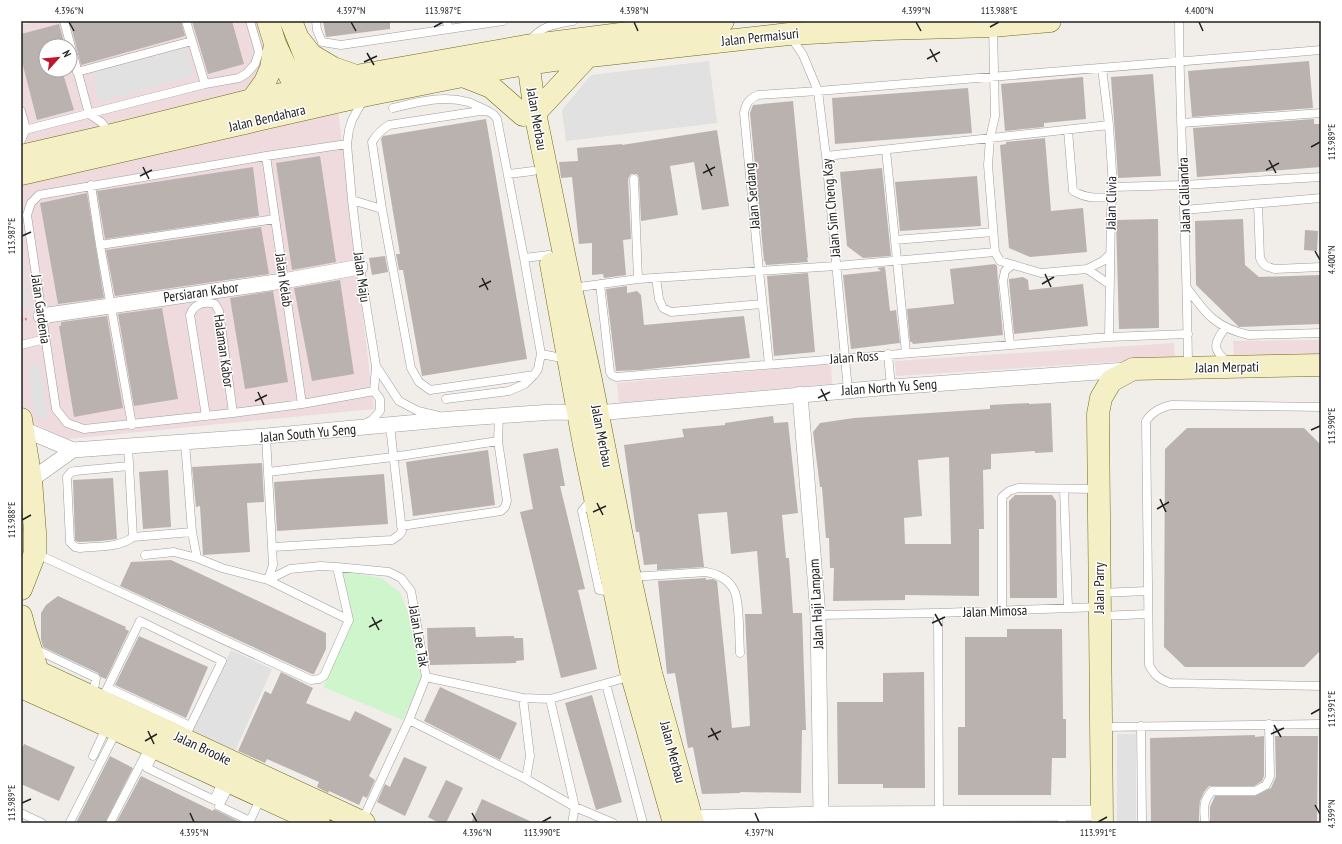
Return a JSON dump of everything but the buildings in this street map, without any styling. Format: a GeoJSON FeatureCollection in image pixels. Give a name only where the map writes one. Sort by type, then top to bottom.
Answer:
{"type":"FeatureCollection","features":[{"type":"Feature","properties":{"kind":"street"},"geometry":{"type":"LineString","coordinates":[[268,21],[275,44],[309,98]]}},
{"type":"Feature","properties":{"kind":"street","name":"Jalan Permaisuri"},"geometry":{"type":"LineString","coordinates":[[519,56],[723,21]]}},
{"type":"Feature","properties":{"kind":"street","name":"Jalan Permaisuri"},"geometry":{"type":"LineString","coordinates":[[519,56],[588,56],[789,34],[882,29],[993,26],[1050,21]]}},
{"type":"Feature","properties":{"kind":"street"},"geometry":{"type":"LineString","coordinates":[[294,29],[309,98]]}},
{"type":"Feature","properties":{"kind":"street"},"geometry":{"type":"LineString","coordinates":[[294,29],[311,55],[333,68],[356,76]]}},
{"type":"Feature","properties":{"kind":"street"},"geometry":{"type":"LineString","coordinates":[[252,100],[265,82],[271,68],[275,44]]}},
{"type":"Feature","properties":{"kind":"street","name":"Jalan Bendahara"},"geometry":{"type":"LineString","coordinates":[[21,156],[252,100],[367,95],[463,76],[519,56]]}},
{"type":"Feature","properties":{"kind":"street","name":"Jalan Bendahara"},"geometry":{"type":"LineString","coordinates":[[21,174],[309,98],[356,76],[519,56]]}},
{"type":"Feature","properties":{"kind":"street","name":"Jalan Merbau"},"geometry":{"type":"LineString","coordinates":[[519,56],[529,114],[571,288],[588,413],[599,480],[622,585],[651,673],[686,821]]}},
{"type":"Feature","properties":{"kind":"street"},"geometry":{"type":"LineString","coordinates":[[463,76],[491,87],[529,114],[588,56]]}},
{"type":"Feature","properties":{"kind":"street","name":"Jalan Merbau"},"geometry":{"type":"LineString","coordinates":[[529,114],[533,171],[568,359],[588,413]]}},
{"type":"Feature","properties":{"kind":"street"},"geometry":{"type":"LineString","coordinates":[[21,186],[45,168]]}},
{"type":"Feature","properties":{"kind":"street","name":"Persiaran Kabor"},"geometry":{"type":"LineString","coordinates":[[41,316],[283,281],[360,267]]}},
{"type":"Feature","properties":{"kind":"street","name":"Jalan Merpati"},"geometry":{"type":"LineString","coordinates":[[1133,369],[1321,365]]}},
{"type":"Feature","properties":{"kind":"street","name":"Jalan North Yu Seng"},"geometry":{"type":"LineString","coordinates":[[588,413],[848,390],[1133,369]]}},
{"type":"Feature","properties":{"kind":"street","name":"Jalan Parry"},"geometry":{"type":"LineString","coordinates":[[1102,818],[1098,414],[1101,398],[1111,381],[1133,369]]}},
{"type":"Feature","properties":{"kind":"street","name":"Jalan Haji Lampam"},"geometry":{"type":"LineString","coordinates":[[800,394],[818,615],[821,814]]}},
{"type":"Feature","properties":{"kind":"street","name":"Jalan South Yu Seng"},"geometry":{"type":"LineString","coordinates":[[21,426],[74,450],[390,426],[452,419],[553,412],[588,413]]}},
{"type":"Feature","properties":{"kind":"street"},"geometry":{"type":"LineString","coordinates":[[21,426],[31,480],[36,532],[34,553],[21,589]]}},
{"type":"Feature","properties":{"kind":"street"},"geometry":{"type":"LineString","coordinates":[[31,480],[74,450]]}},
{"type":"Feature","properties":{"kind":"street","name":"Jalan Merbau"},"geometry":{"type":"LineString","coordinates":[[622,585],[632,676],[686,821]]}},
{"type":"Feature","properties":{"kind":"street"},"geometry":{"type":"LineString","coordinates":[[21,616],[44,666]]}},
{"type":"Feature","properties":{"kind":"street","name":"Jalan Brooke"},"geometry":{"type":"LineString","coordinates":[[44,666],[100,695],[187,732],[363,822]]}},
{"type":"Feature","properties":{"kind":"street","name":"Jalan Brooke"},"geometry":{"type":"LineString","coordinates":[[22,691],[153,746],[319,823]]}},
{"type":"Feature","properties":{"kind":"street"},"geometry":{"type":"LineString","coordinates":[[686,821],[821,814],[939,814],[1000,818],[1102,818]]}},
{"type":"Feature","properties":{"kind":"lane"},"geometry":{"type":"LineString","coordinates":[[64,21],[68,38]]}},
{"type":"Feature","properties":{"kind":"lane"},"geometry":{"type":"LineString","coordinates":[[186,21],[205,84]]}},
{"type":"Feature","properties":{"kind":"lane"},"geometry":{"type":"LineString","coordinates":[[24,130],[205,84],[239,78],[248,73],[256,64],[259,52],[250,21]]}},
{"type":"Feature","properties":{"kind":"lane"},"geometry":{"type":"LineString","coordinates":[[316,21],[317,30],[322,42],[341,46],[447,25],[503,21]]}},
{"type":"Feature","properties":{"kind":"lane"},"geometry":{"type":"LineString","coordinates":[[519,56],[532,37],[542,29],[550,25],[573,21]]}},
{"type":"Feature","properties":{"kind":"lane","name":"Jalan Calliandra"},"geometry":{"type":"LineString","coordinates":[[1179,21],[1188,368]]}},
{"type":"Feature","properties":{"kind":"lane"},"geometry":{"type":"LineString","coordinates":[[993,26],[995,116],[990,138],[988,165],[995,252],[1000,261],[1041,273],[1087,269],[1103,261],[1110,254]]}},
{"type":"Feature","properties":{"kind":"lane","name":"Jalan Sim Cheng Kay"},"geometry":{"type":"LineString","coordinates":[[789,34],[803,55],[818,91],[826,156],[848,390]]}},
{"type":"Feature","properties":{"kind":"lane"},"geometry":{"type":"LineString","coordinates":[[78,72],[192,41]]}},
{"type":"Feature","properties":{"kind":"lane"},"geometry":{"type":"LineString","coordinates":[[818,91],[1321,50]]}},
{"type":"Feature","properties":{"kind":"lane","name":"Jalan Clivia"},"geometry":{"type":"LineString","coordinates":[[1102,68],[1109,125],[1113,187],[1109,284],[1109,337]]}},
{"type":"Feature","properties":{"kind":"lane"},"geometry":{"type":"LineString","coordinates":[[78,76],[89,114],[101,122],[112,135]]}},
{"type":"Feature","properties":{"kind":"lane","name":"Jalan Serdang"},"geometry":{"type":"LineString","coordinates":[[769,364],[744,113],[746,104],[758,95],[818,91]]}},
{"type":"Feature","properties":{"kind":"lane","name":"Jalan Maju"},"geometry":{"type":"LineString","coordinates":[[367,95],[352,120],[347,144],[360,267],[376,366],[399,401],[418,411],[452,419]]}},
{"type":"Feature","properties":{"kind":"lane"},"geometry":{"type":"LineString","coordinates":[[393,108],[428,100],[452,99],[469,102],[494,115],[497,119],[524,258],[541,354],[538,369],[525,384],[509,392],[446,399]]}},
{"type":"Feature","properties":{"kind":"lane"},"geometry":{"type":"LineString","coordinates":[[21,111],[24,130],[21,140]]}},
{"type":"Feature","properties":{"kind":"lane"},"geometry":{"type":"LineString","coordinates":[[488,111],[389,125],[382,129],[372,142],[382,209],[411,368],[418,382],[430,390],[534,375]]}},
{"type":"Feature","properties":{"kind":"lane"},"geometry":{"type":"LineString","coordinates":[[1181,123],[1321,113]]}},
{"type":"Feature","properties":{"kind":"lane"},"geometry":{"type":"LineString","coordinates":[[826,156],[1109,125]]}},
{"type":"Feature","properties":{"kind":"lane"},"geometry":{"type":"LineString","coordinates":[[1068,130],[1073,191],[1090,198],[1112,197]]}},
{"type":"Feature","properties":{"kind":"lane","name":"Jalan Gardenia"},"geometry":{"type":"LineString","coordinates":[[347,144],[266,156],[39,195],[31,203],[27,216],[56,409],[67,423],[84,430],[132,425],[302,404],[374,391]]}},
{"type":"Feature","properties":{"kind":"lane"},"geometry":{"type":"LineString","coordinates":[[886,150],[906,353]]}},
{"type":"Feature","properties":{"kind":"lane","name":"Jalan Kelab"},"geometry":{"type":"LineString","coordinates":[[266,156],[302,404]]}},
{"type":"Feature","properties":{"kind":"lane"},"geometry":{"type":"LineString","coordinates":[[508,174],[533,171]]}},
{"type":"Feature","properties":{"kind":"lane"},"geometry":{"type":"LineString","coordinates":[[1113,187],[1183,185],[1321,177]]}},
{"type":"Feature","properties":{"kind":"lane"},"geometry":{"type":"LineString","coordinates":[[634,179],[638,279]]}},
{"type":"Feature","properties":{"kind":"lane"},"geometry":{"type":"LineString","coordinates":[[91,185],[100,245],[132,425]]}},
{"type":"Feature","properties":{"kind":"lane"},"geometry":{"type":"LineString","coordinates":[[1184,210],[1321,198]]}},
{"type":"Feature","properties":{"kind":"lane"},"geometry":{"type":"LineString","coordinates":[[352,200],[382,209]]}},
{"type":"Feature","properties":{"kind":"lane"},"geometry":{"type":"LineString","coordinates":[[1258,204],[1260,258],[1263,264],[1275,269],[1321,267]]}},
{"type":"Feature","properties":{"kind":"lane"},"geometry":{"type":"LineString","coordinates":[[100,245],[275,219]]}},
{"type":"Feature","properties":{"kind":"lane"},"geometry":{"type":"LineString","coordinates":[[895,240],[993,232]]}},
{"type":"Feature","properties":{"kind":"lane"},"geometry":{"type":"LineString","coordinates":[[571,288],[638,279],[836,266],[995,252]]}},
{"type":"Feature","properties":{"kind":"lane"},"geometry":{"type":"LineString","coordinates":[[524,258],[549,255]]}},
{"type":"Feature","properties":{"kind":"lane"},"geometry":{"type":"LineString","coordinates":[[1010,345],[1003,281],[1005,272],[1012,265]]}},
{"type":"Feature","properties":{"kind":"lane"},"geometry":{"type":"LineString","coordinates":[[1087,269],[1109,284]]}},
{"type":"Feature","properties":{"kind":"lane"},"geometry":{"type":"LineString","coordinates":[[656,278],[659,299],[663,308],[671,312],[762,304]]}},
{"type":"Feature","properties":{"kind":"lane","name":"Jalan Ross"},"geometry":{"type":"LineString","coordinates":[[600,284],[612,375],[616,377],[1109,337],[1188,334]]}},
{"type":"Feature","properties":{"kind":"lane"},"geometry":{"type":"LineString","coordinates":[[1187,288],[1203,310],[1225,328],[1249,335],[1321,333]]}},
{"type":"Feature","properties":{"kind":"lane","name":"Halaman Kabor"},"geometry":{"type":"LineString","coordinates":[[206,416],[190,315],[194,308],[204,302],[215,304],[218,311],[233,413]]}},
{"type":"Feature","properties":{"kind":"lane"},"geometry":{"type":"LineString","coordinates":[[1225,328],[1216,342],[1216,348],[1221,357],[1234,367]]}},
{"type":"Feature","properties":{"kind":"lane"},"geometry":{"type":"LineString","coordinates":[[21,345],[45,339]]}},
{"type":"Feature","properties":{"kind":"lane"},"geometry":{"type":"LineString","coordinates":[[541,354],[568,359]]}},
{"type":"Feature","properties":{"kind":"lane"},"geometry":{"type":"LineString","coordinates":[[888,354],[891,387]]}},
{"type":"Feature","properties":{"kind":"lane"},"geometry":{"type":"LineString","coordinates":[[357,428],[372,420],[380,411],[380,399],[374,391],[376,366]]}},
{"type":"Feature","properties":{"kind":"lane"},"geometry":{"type":"LineString","coordinates":[[1321,407],[1171,405],[1151,413],[1146,421],[1149,665],[1153,673],[1160,679],[1170,683],[1321,686]]}},
{"type":"Feature","properties":{"kind":"lane"},"geometry":{"type":"LineString","coordinates":[[401,526],[501,511],[505,507],[507,501],[498,441],[499,416]]}},
{"type":"Feature","properties":{"kind":"lane"},"geometry":{"type":"LineString","coordinates":[[273,547],[392,540],[399,535],[402,531],[390,426]]}},
{"type":"Feature","properties":{"kind":"lane"},"geometry":{"type":"LineString","coordinates":[[266,436],[273,547],[273,565],[268,580]]}},
{"type":"Feature","properties":{"kind":"lane"},"geometry":{"type":"LineString","coordinates":[[268,472],[393,457],[498,441]]}},
{"type":"Feature","properties":{"kind":"lane"},"geometry":{"type":"LineString","coordinates":[[185,442],[192,532],[197,558]]}},
{"type":"Feature","properties":{"kind":"lane"},"geometry":{"type":"LineString","coordinates":[[128,446],[133,537]]}},
{"type":"Feature","properties":{"kind":"lane"},"geometry":{"type":"LineString","coordinates":[[129,466],[75,471],[71,472],[67,477],[70,542],[75,547],[80,548],[118,544],[127,542],[133,537],[192,532]]}},
{"type":"Feature","properties":{"kind":"lane"},"geometry":{"type":"LineString","coordinates":[[1002,611],[1002,497],[1009,491],[1018,488],[1099,489]]}},
{"type":"Feature","properties":{"kind":"lane"},"geometry":{"type":"LineString","coordinates":[[1064,489],[1068,608]]}},
{"type":"Feature","properties":{"kind":"lane"},"geometry":{"type":"LineString","coordinates":[[145,555],[174,552],[197,558],[222,568],[268,580],[349,620]]}},
{"type":"Feature","properties":{"kind":"lane"},"geometry":{"type":"LineString","coordinates":[[34,553],[311,680],[324,676],[349,620],[337,567]]}},
{"type":"Feature","properties":{"kind":"lane","name":"Jalan Lee Tak"},"geometry":{"type":"LineString","coordinates":[[268,580],[290,569],[321,566],[337,567],[389,572],[401,578],[411,591],[426,677],[409,720],[363,822]]}},
{"type":"Feature","properties":{"kind":"lane"},"geometry":{"type":"LineString","coordinates":[[622,585],[706,572],[717,574],[725,580],[734,591],[737,603],[740,652]]}},
{"type":"Feature","properties":{"kind":"lane"},"geometry":{"type":"LineString","coordinates":[[1099,605],[1147,591]]}},
{"type":"Feature","properties":{"kind":"lane"},"geometry":{"type":"LineString","coordinates":[[1099,605],[1148,614]]}},
{"type":"Feature","properties":{"kind":"lane","name":"Jalan Mimosa"},"geometry":{"type":"LineString","coordinates":[[818,615],[1002,611],[1099,605]]}},
{"type":"Feature","properties":{"kind":"lane"},"geometry":{"type":"LineString","coordinates":[[938,613],[939,814]]}},
{"type":"Feature","properties":{"kind":"lane"},"geometry":{"type":"LineString","coordinates":[[100,695],[140,621],[222,661],[187,732]]}},
{"type":"Feature","properties":{"kind":"lane"},"geometry":{"type":"LineString","coordinates":[[426,677],[523,698],[550,699],[632,676]]}},
{"type":"Feature","properties":{"kind":"lane"},"geometry":{"type":"LineString","coordinates":[[606,684],[644,823]]}},
{"type":"Feature","properties":{"kind":"lane"},"geometry":{"type":"LineString","coordinates":[[523,698],[530,756],[526,779]]}},
{"type":"Feature","properties":{"kind":"lane"},"geometry":{"type":"LineString","coordinates":[[550,699],[575,807],[572,823]]}},
{"type":"Feature","properties":{"kind":"lane"},"geometry":{"type":"LineString","coordinates":[[409,720],[526,779],[575,807],[613,823]]}},
{"type":"Feature","properties":{"kind":"lane"},"geometry":{"type":"LineString","coordinates":[[1205,823],[1204,804],[1206,798],[1212,791],[1255,791],[1266,785],[1270,777],[1269,724]]}},
{"type":"Feature","properties":{"kind":"lane"},"geometry":{"type":"LineString","coordinates":[[1101,727],[1321,724]]}},
{"type":"Feature","properties":{"kind":"lane"},"geometry":{"type":"LineString","coordinates":[[1141,726],[1142,823]]}},
{"type":"Feature","properties":{"kind":"lane"},"geometry":{"type":"LineString","coordinates":[[93,756],[112,728]]}},
{"type":"Feature","properties":{"kind":"lane"},"geometry":{"type":"LineString","coordinates":[[72,823],[70,822],[112,728]]}},
{"type":"Feature","properties":{"kind":"lane"},"geometry":{"type":"LineString","coordinates":[[110,823],[153,746]]}},
{"type":"Feature","properties":{"kind":"lane"},"geometry":{"type":"LineString","coordinates":[[21,813],[42,823]]}},
{"type":"Feature","properties":{"kind":"shaded area"},"geometry":{"type":"Polygon","coordinates":[[[39,21],[256,21],[283,122],[338,109],[374,409],[68,439],[21,418],[21,25],[39,21]]]}},
{"type":"Feature","properties":{"kind":"shaded area"},"geometry":{"type":"Polygon","coordinates":[[[186,48],[194,76],[99,102],[92,73],[186,48]]]}},
{"type":"Feature","properties":{"kind":"shaded area"},"geometry":{"type":"Polygon","coordinates":[[[709,61],[717,123],[566,141],[562,110],[591,75],[709,61]]]}},
{"type":"Feature","properties":{"kind":"shaded area"},"geometry":{"type":"Polygon","coordinates":[[[21,242],[30,306],[21,308],[21,242]]]}},
{"type":"Feature","properties":{"kind":"shaded area"},"geometry":{"type":"Polygon","coordinates":[[[1321,340],[1321,354],[1234,356],[1233,341],[1321,340]]]}},
{"type":"Feature","properties":{"kind":"shaded area"},"geometry":{"type":"Polygon","coordinates":[[[1174,343],[1175,358],[896,376],[895,361],[1174,343]]]}},
{"type":"Feature","properties":{"kind":"shaded area"},"geometry":{"type":"Polygon","coordinates":[[[40,364],[48,418],[35,417],[28,366],[40,364]]]}},
{"type":"Feature","properties":{"kind":"shaded area"},"geometry":{"type":"Polygon","coordinates":[[[831,364],[832,384],[619,403],[617,383],[831,364]]]}},
{"type":"Feature","properties":{"kind":"shaded area"},"geometry":{"type":"Polygon","coordinates":[[[231,650],[272,669],[235,751],[191,732],[231,650]]]}},
{"type":"Feature","properties":{"kind":"shaded area"},"geometry":{"type":"Polygon","coordinates":[[[1117,734],[1136,734],[1136,823],[1117,823],[1117,734]]]}},
{"type":"Feature","properties":{"kind":"green space"},"geometry":{"type":"Polygon","coordinates":[[[340,571],[381,578],[400,592],[415,631],[422,678],[403,720],[323,687],[351,621],[340,571]]]}}]}
